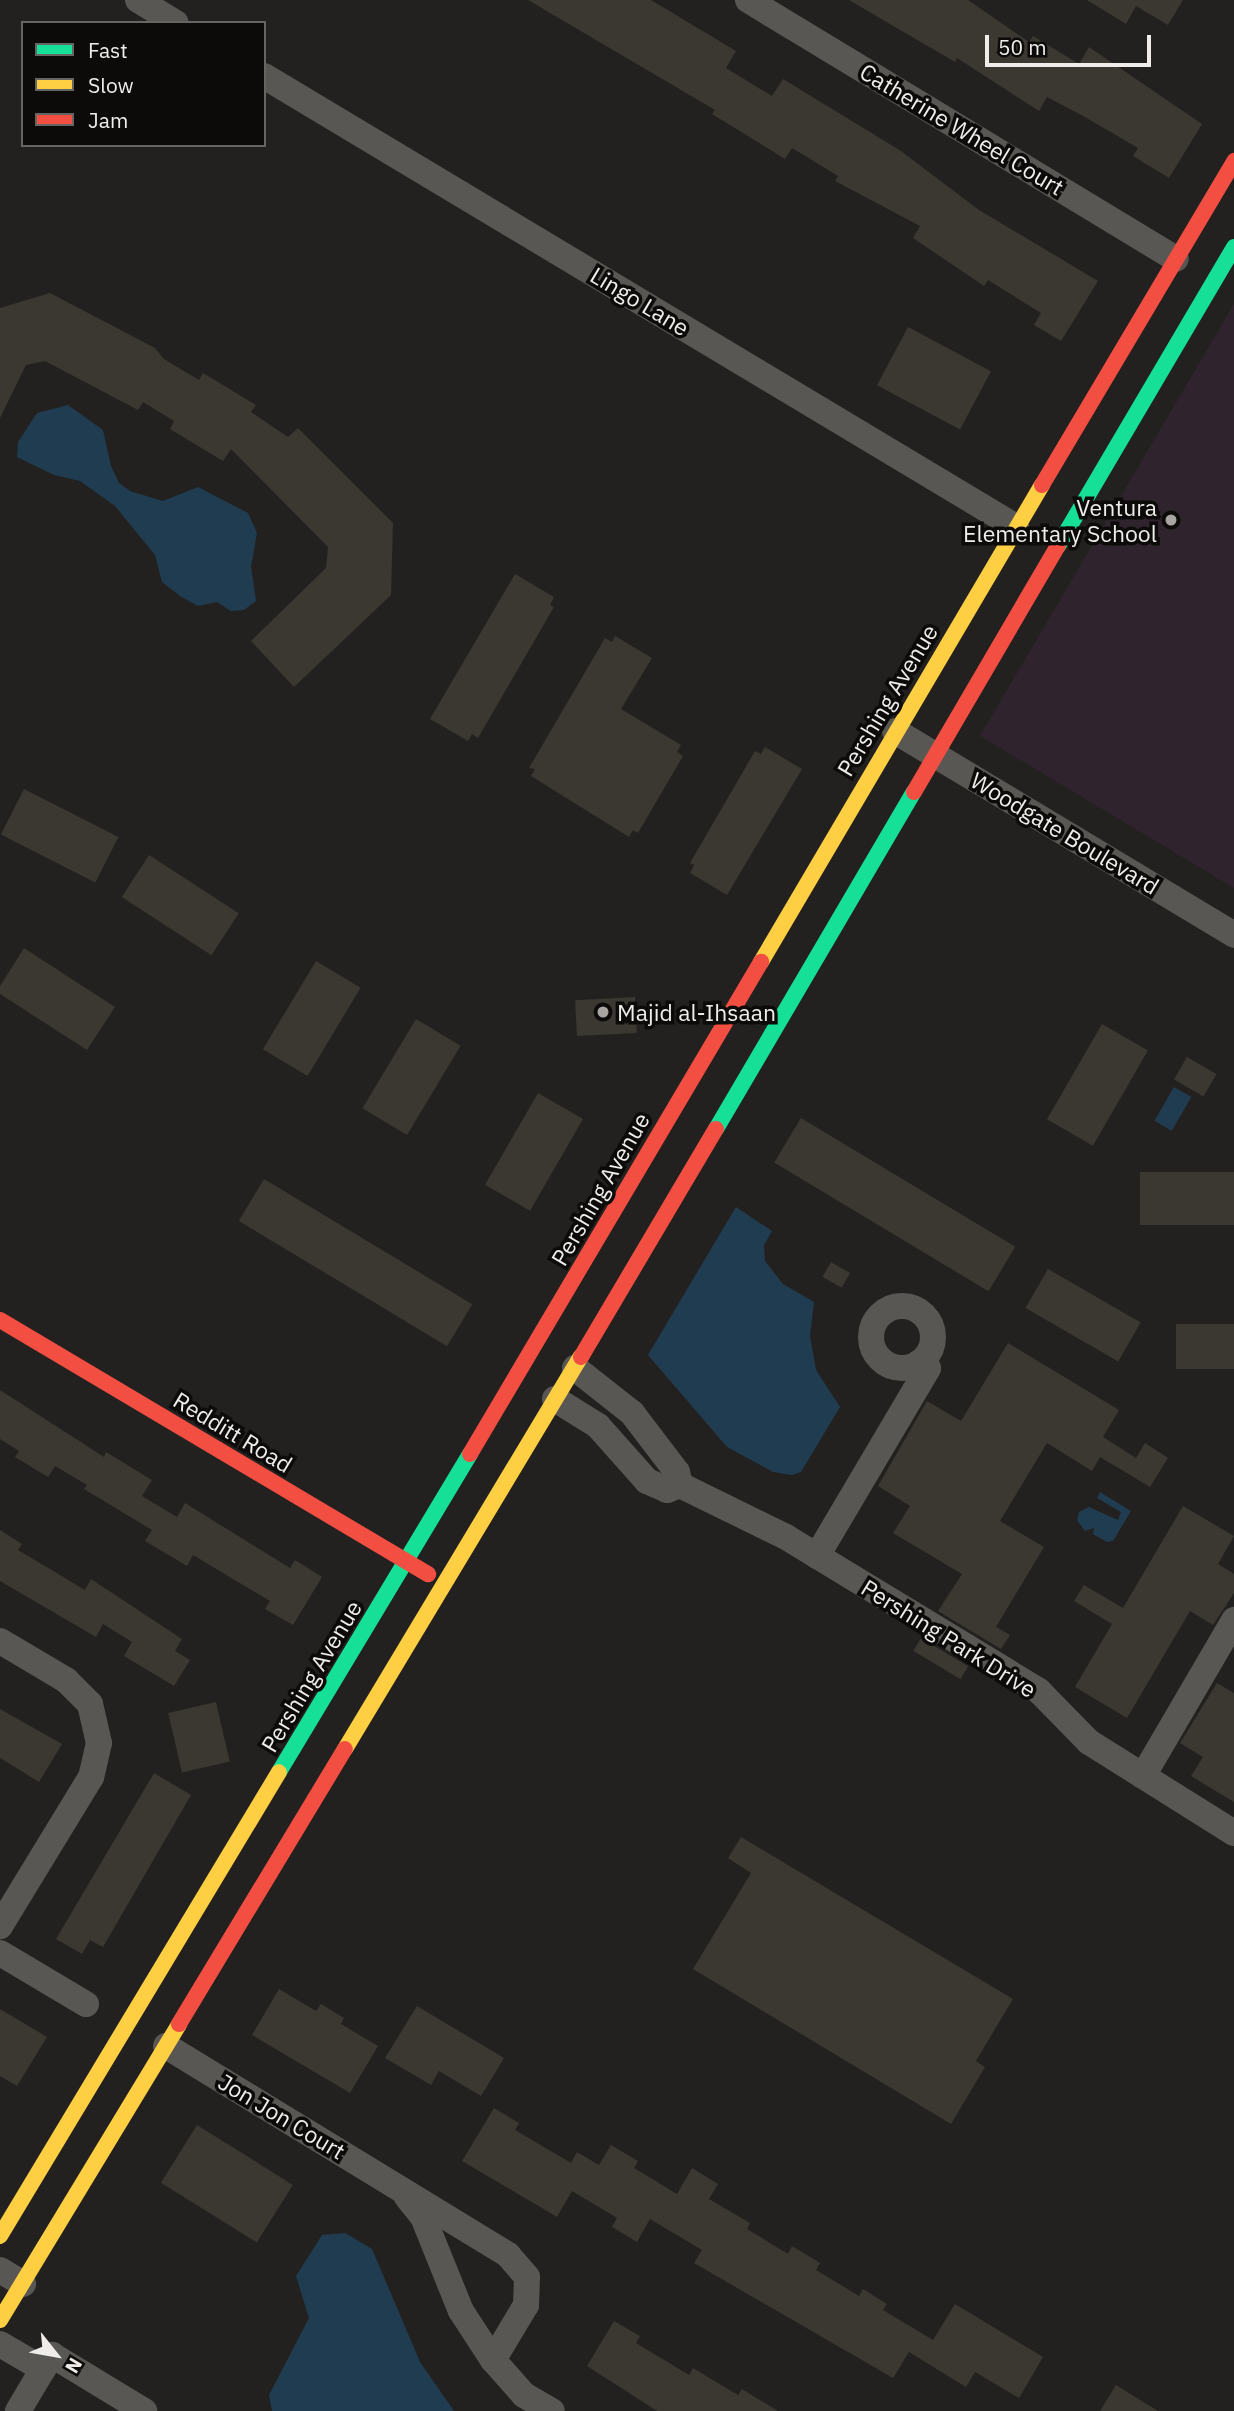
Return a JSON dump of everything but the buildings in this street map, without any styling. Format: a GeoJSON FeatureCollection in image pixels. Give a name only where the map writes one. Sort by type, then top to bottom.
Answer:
{"type":"FeatureCollection","features":[{"type":"Feature","properties":{"kind":"street"},"geometry":{"type":"LineString","coordinates":[[138,0],[173,21]]}},
{"type":"Feature","properties":{"kind":"street","name":"Catherine Wheel Court"},"geometry":{"type":"LineString","coordinates":[[748,0],[1176,259]]}},
{"type":"Feature","properties":{"kind":"street","name":"Lingo Lane"},"geometry":{"type":"LineString","coordinates":[[266,77],[1016,527]]}},
{"type":"Feature","properties":{"kind":"street","name":"Pershing Avenue"},"geometry":{"type":"LineString","coordinates":[[0,2236],[406,1562],[1234,161]]}},
{"type":"Feature","properties":{"kind":"street"},"geometry":{"type":"LineString","coordinates":[[0,2320],[575,1368],[1234,247]]}},
{"type":"Feature","properties":{"kind":"street","name":"Woodgate Boulevard"},"geometry":{"type":"LineString","coordinates":[[895,731],[1234,935]]}},
{"type":"Feature","properties":{"kind":"street","name":"Redditt Road"},"geometry":{"type":"LineString","coordinates":[[0,1320],[444,1584]]}},
{"type":"Feature","properties":{"kind":"street"},"geometry":{"type":"LineString","coordinates":[[817,1556],[928,1368],[918,1363]]}},
{"type":"Feature","properties":{"kind":"street"},"geometry":{"type":"LineString","coordinates":[[575,1368],[608,1390],[643,1426],[677,1472],[680,1485]]}},
{"type":"Feature","properties":{"kind":"street","name":"Pershing Park Drive"},"geometry":{"type":"LineString","coordinates":[[555,1399],[598,1426],[647,1481],[667,1490],[680,1485],[817,1556],[1038,1690],[1089,1742],[1234,1833]]}},
{"type":"Feature","properties":{"kind":"street"},"geometry":{"type":"LineString","coordinates":[[618,1446],[643,1426]]}},
{"type":"Feature","properties":{"kind":"street"},"geometry":{"type":"LineString","coordinates":[[1143,1776],[1234,1620]]}},
{"type":"Feature","properties":{"kind":"street"},"geometry":{"type":"LineString","coordinates":[[0,1641],[66,1680],[90,1704],[99,1742],[91,1777],[0,1926]]}},
{"type":"Feature","properties":{"kind":"street"},"geometry":{"type":"LineString","coordinates":[[0,1953],[86,2004]]}},
{"type":"Feature","properties":{"kind":"street","name":"Jon Jon Court"},"geometry":{"type":"LineString","coordinates":[[166,2046],[508,2255],[527,2277],[526,2305],[493,2360]]}},
{"type":"Feature","properties":{"kind":"street","name":"Jon Jon Court"},"geometry":{"type":"LineString","coordinates":[[397,2185],[423,2217],[461,2311],[493,2360],[524,2395],[552,2411]]}},
{"type":"Feature","properties":{"kind":"street"},"geometry":{"type":"LineString","coordinates":[[0,2270],[23,2284]]}},
{"type":"Feature","properties":{"kind":"street"},"geometry":{"type":"LineString","coordinates":[[0,2344],[43,2369]]}},
{"type":"Feature","properties":{"kind":"street"},"geometry":{"type":"LineString","coordinates":[[18,2411],[52,2355],[144,2411]]}},
{"type":"Feature","properties":{"kind":"shaded area","name":"Ventura Elementary School"},"geometry":{"type":"Polygon","coordinates":[[[1234,304],[1234,888],[980,736],[1234,304]]]}},
{"type":"Feature","properties":{"kind":"water"},"geometry":{"type":"Polygon","coordinates":[[[68,405],[103,430],[111,466],[119,483],[130,491],[163,501],[198,487],[248,513],[257,533],[251,567],[256,601],[244,610],[231,611],[217,602],[198,606],[180,596],[162,582],[155,555],[115,506],[80,481],[54,475],[17,457],[18,442],[37,413],[68,405]]]}},
{"type":"Feature","properties":{"kind":"water"},"geometry":{"type":"Polygon","coordinates":[[[1174,1087],[1191,1097],[1172,1131],[1154,1121],[1174,1087]]]}},
{"type":"Feature","properties":{"kind":"water"},"geometry":{"type":"Polygon","coordinates":[[[736,1207],[772,1231],[764,1245],[765,1261],[783,1284],[814,1302],[810,1336],[816,1370],[840,1407],[801,1472],[792,1475],[773,1472],[727,1447],[648,1355],[736,1207]]]}},
{"type":"Feature","properties":{"kind":"water"},"geometry":{"type":"Polygon","coordinates":[[[1100,1492],[1131,1511],[1113,1541],[1107,1542],[1093,1534],[1094,1528],[1085,1531],[1077,1520],[1079,1512],[1089,1507],[1118,1520],[1121,1512],[1097,1498],[1100,1492]]]}},
{"type":"Feature","properties":{"kind":"water"},"geometry":{"type":"Polygon","coordinates":[[[345,2233],[372,2249],[420,2362],[454,2411],[272,2411],[269,2395],[309,2318],[296,2276],[322,2235],[345,2233]]]}},
{"type":"Feature","properties":{"kind":"traffic: fast"},"geometry":{"type":"LineString","coordinates":[[1058,546],[1234,247]]}},
{"type":"Feature","properties":{"kind":"traffic: fast"},"geometry":{"type":"LineString","coordinates":[[716,1129],[914,792]]}},
{"type":"Feature","properties":{"kind":"traffic: fast"},"geometry":{"type":"LineString","coordinates":[[279,1772],[470,1454]]}},
{"type":"Feature","properties":{"kind":"traffic: slow"},"geometry":{"type":"LineString","coordinates":[[761,962],[1042,485]]}},
{"type":"Feature","properties":{"kind":"traffic: slow"},"geometry":{"type":"LineString","coordinates":[[345,1749],[581,1357]]}},
{"type":"Feature","properties":{"kind":"traffic: slow"},"geometry":{"type":"LineString","coordinates":[[0,2236],[279,1772]]}},
{"type":"Feature","properties":{"kind":"traffic: slow"},"geometry":{"type":"LineString","coordinates":[[0,2320],[179,2024]]}},
{"type":"Feature","properties":{"kind":"traffic: jam"},"geometry":{"type":"LineString","coordinates":[[1042,485],[1234,161]]}},
{"type":"Feature","properties":{"kind":"traffic: jam"},"geometry":{"type":"LineString","coordinates":[[914,792],[1058,546]]}},
{"type":"Feature","properties":{"kind":"traffic: jam"},"geometry":{"type":"LineString","coordinates":[[470,1454],[761,962]]}},
{"type":"Feature","properties":{"kind":"traffic: jam"},"geometry":{"type":"LineString","coordinates":[[581,1357],[716,1129]]}},
{"type":"Feature","properties":{"kind":"traffic: jam"},"geometry":{"type":"LineString","coordinates":[[0,1320],[428,1574]]}},
{"type":"Feature","properties":{"kind":"traffic: jam"},"geometry":{"type":"LineString","coordinates":[[179,2024],[345,1749]]}},
{"type":"Feature","properties":{"kind":"place","name":"Ventura Elementary School"},"geometry":{"type":"Point","coordinates":[1171,520]}},
{"type":"Feature","properties":{"kind":"place","name":"Majid al-Ihsaan"},"geometry":{"type":"Point","coordinates":[603,1012]}}]}
